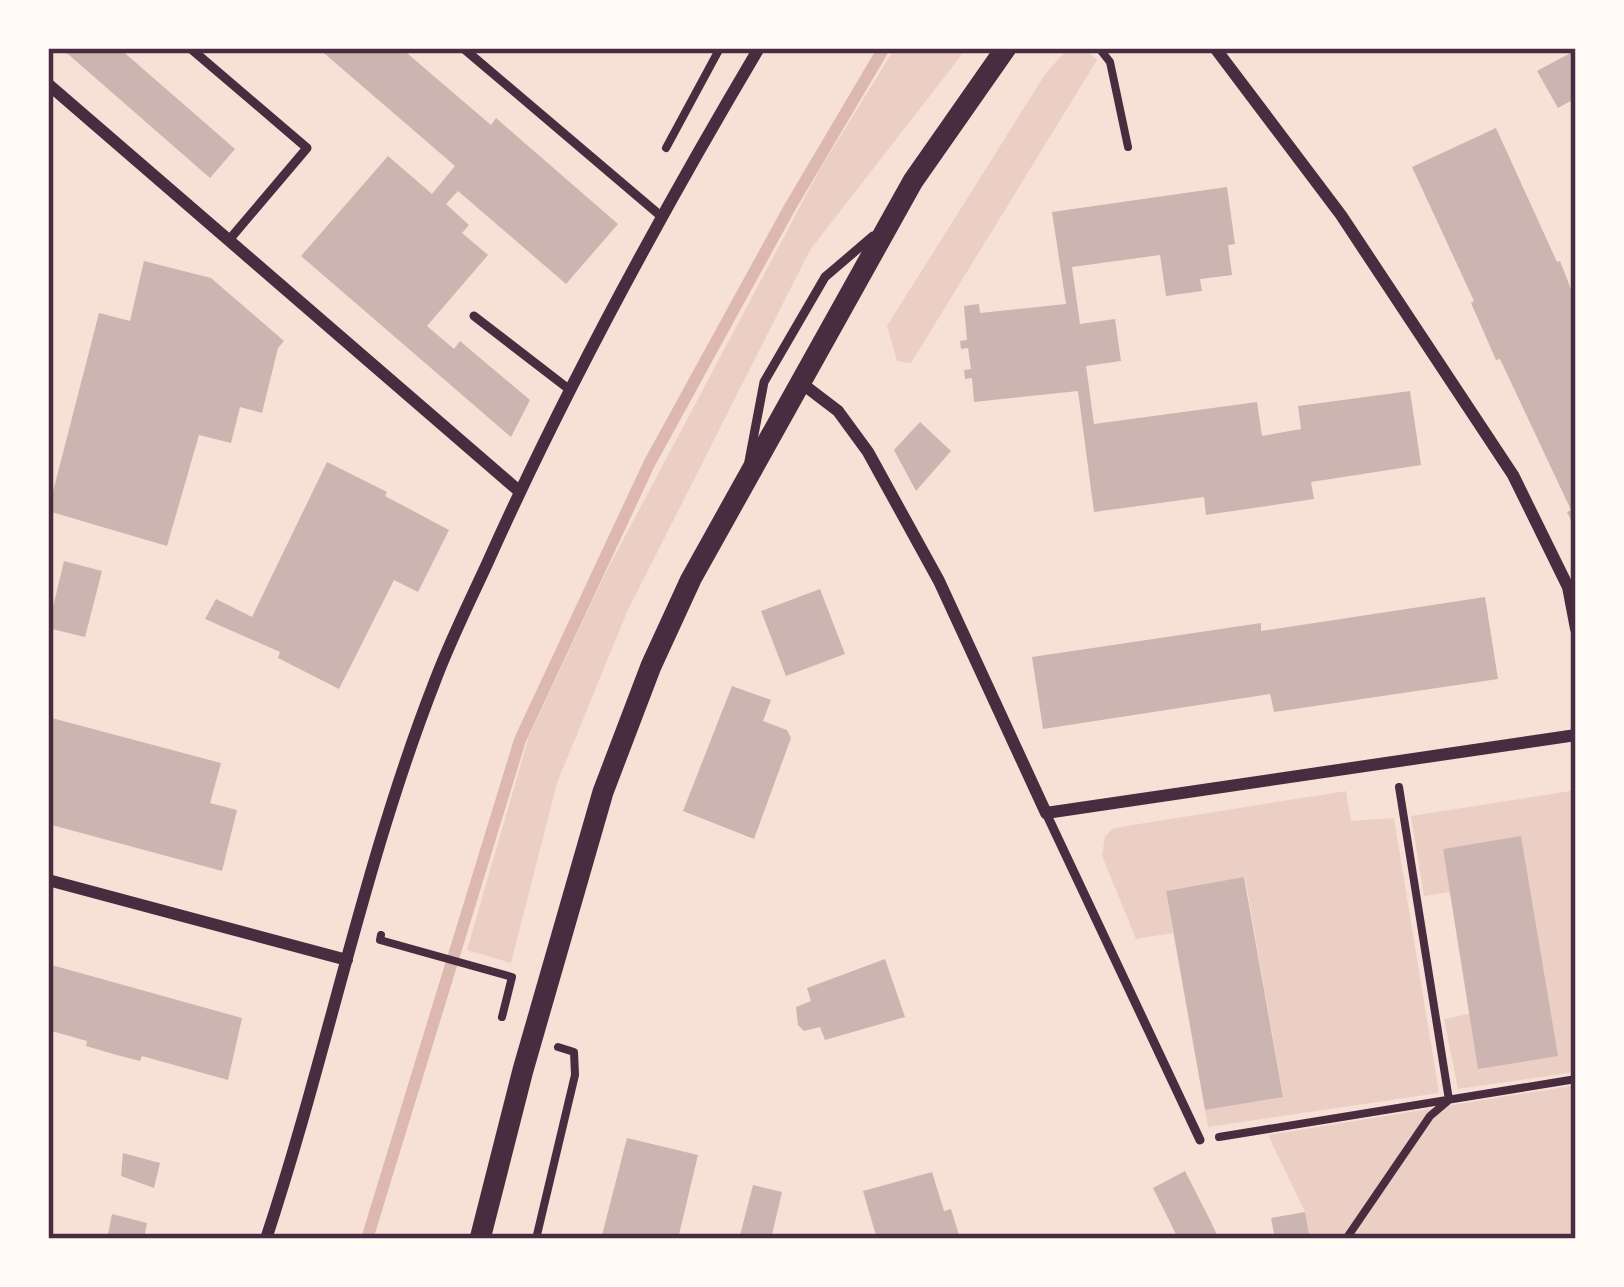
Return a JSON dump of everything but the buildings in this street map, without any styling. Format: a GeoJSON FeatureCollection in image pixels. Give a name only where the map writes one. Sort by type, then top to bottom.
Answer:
{"type":"FeatureCollection","features":[{"type":"Feature","properties":{"kind":"street"},"geometry":{"type":"LineString","coordinates":[[266,1239],[435,681],[519,491],[570,390],[759,48]]}},
{"type":"Feature","properties":{"kind":"street"},"geometry":{"type":"LineString","coordinates":[[480,1239],[603,792],[652,666],[746,478],[891,220],[1006,48]]}},
{"type":"Feature","properties":{"kind":"street"},"geometry":{"type":"LineString","coordinates":[[1215,48],[1341,215],[1514,476],[1568,587],[1576,629]]}},
{"type":"Feature","properties":{"kind":"street"},"geometry":{"type":"LineString","coordinates":[[48,84],[519,491]]}},
{"type":"Feature","properties":{"kind":"street"},"geometry":{"type":"LineString","coordinates":[[800,382],[838,410],[868,452],[939,580],[1046,814],[1576,735]]}},
{"type":"Feature","properties":{"kind":"street"},"geometry":{"type":"LineString","coordinates":[[48,880],[347,960]]}},
{"type":"Feature","properties":{"kind":"lane"},"geometry":{"type":"LineString","coordinates":[[190,48],[307,148],[229,241]]}},
{"type":"Feature","properties":{"kind":"lane"},"geometry":{"type":"LineString","coordinates":[[463,48],[662,217]]}},
{"type":"Feature","properties":{"kind":"lane"},"geometry":{"type":"LineString","coordinates":[[746,478],[764,382],[825,277],[891,220]]}},
{"type":"Feature","properties":{"kind":"lane"},"geometry":{"type":"LineString","coordinates":[[474,316],[570,390]]}},
{"type":"Feature","properties":{"kind":"lane"},"geometry":{"type":"LineString","coordinates":[[1046,814],[1200,1140]]}},
{"type":"Feature","properties":{"kind":"path"},"geometry":{"type":"LineString","coordinates":[[640,198],[720,48]]}},
{"type":"Feature","properties":{"kind":"path"},"geometry":{"type":"LineString","coordinates":[[1099,48],[1110,62],[1128,147]]}},
{"type":"Feature","properties":{"kind":"path"},"geometry":{"type":"LineString","coordinates":[[1394,762],[1449,1100]]}},
{"type":"Feature","properties":{"kind":"path"},"geometry":{"type":"LineString","coordinates":[[380,940],[512,977]]}},
{"type":"Feature","properties":{"kind":"path"},"geometry":{"type":"LineString","coordinates":[[536,1239],[575,1076],[574,1052]]}},
{"type":"Feature","properties":{"kind":"path"},"geometry":{"type":"LineString","coordinates":[[1200,1140],[1576,1079]]}},
{"type":"Feature","properties":{"kind":"path"},"geometry":{"type":"LineString","coordinates":[[1346,1239],[1430,1116],[1449,1100]]}},
{"type":"Feature","properties":{"kind":"shaded area"},"geometry":{"type":"Polygon","coordinates":[[[895,48],[967,48],[810,250],[627,612],[557,783],[511,963],[467,950],[529,736],[605,574],[820,169],[895,48]]]}},
{"type":"Feature","properties":{"kind":"shaded area"},"geometry":{"type":"Polygon","coordinates":[[[1068,48],[1084,48],[1097,60],[911,363],[897,361],[887,326],[1044,76],[1068,48]]]}},
{"type":"Feature","properties":{"kind":"shaded area"},"geometry":{"type":"Polygon","coordinates":[[[1576,790],[1576,1072],[1458,1089],[1444,1019],[1469,1014],[1557,1056],[1521,837],[1443,849],[1450,892],[1424,896],[1411,816],[1576,790]]]}},
{"type":"Feature","properties":{"kind":"shaded area"},"geometry":{"type":"Polygon","coordinates":[[[1346,791],[1351,821],[1394,818],[1439,1093],[1208,1127],[1205,1110],[1283,1096],[1245,877],[1166,891],[1173,933],[1136,939],[1102,856],[1105,836],[1114,828],[1346,791]]]}},
{"type":"Feature","properties":{"kind":"shaded area"},"geometry":{"type":"Polygon","coordinates":[[[1576,1085],[1576,1237],[1310,1239],[1305,1212],[1268,1135],[1576,1085]]]}},
{"type":"Feature","properties":{"kind":"waterway"},"geometry":{"type":"LineString","coordinates":[[367,1239],[520,740],[649,464],[790,207],[884,48]]}}]}
